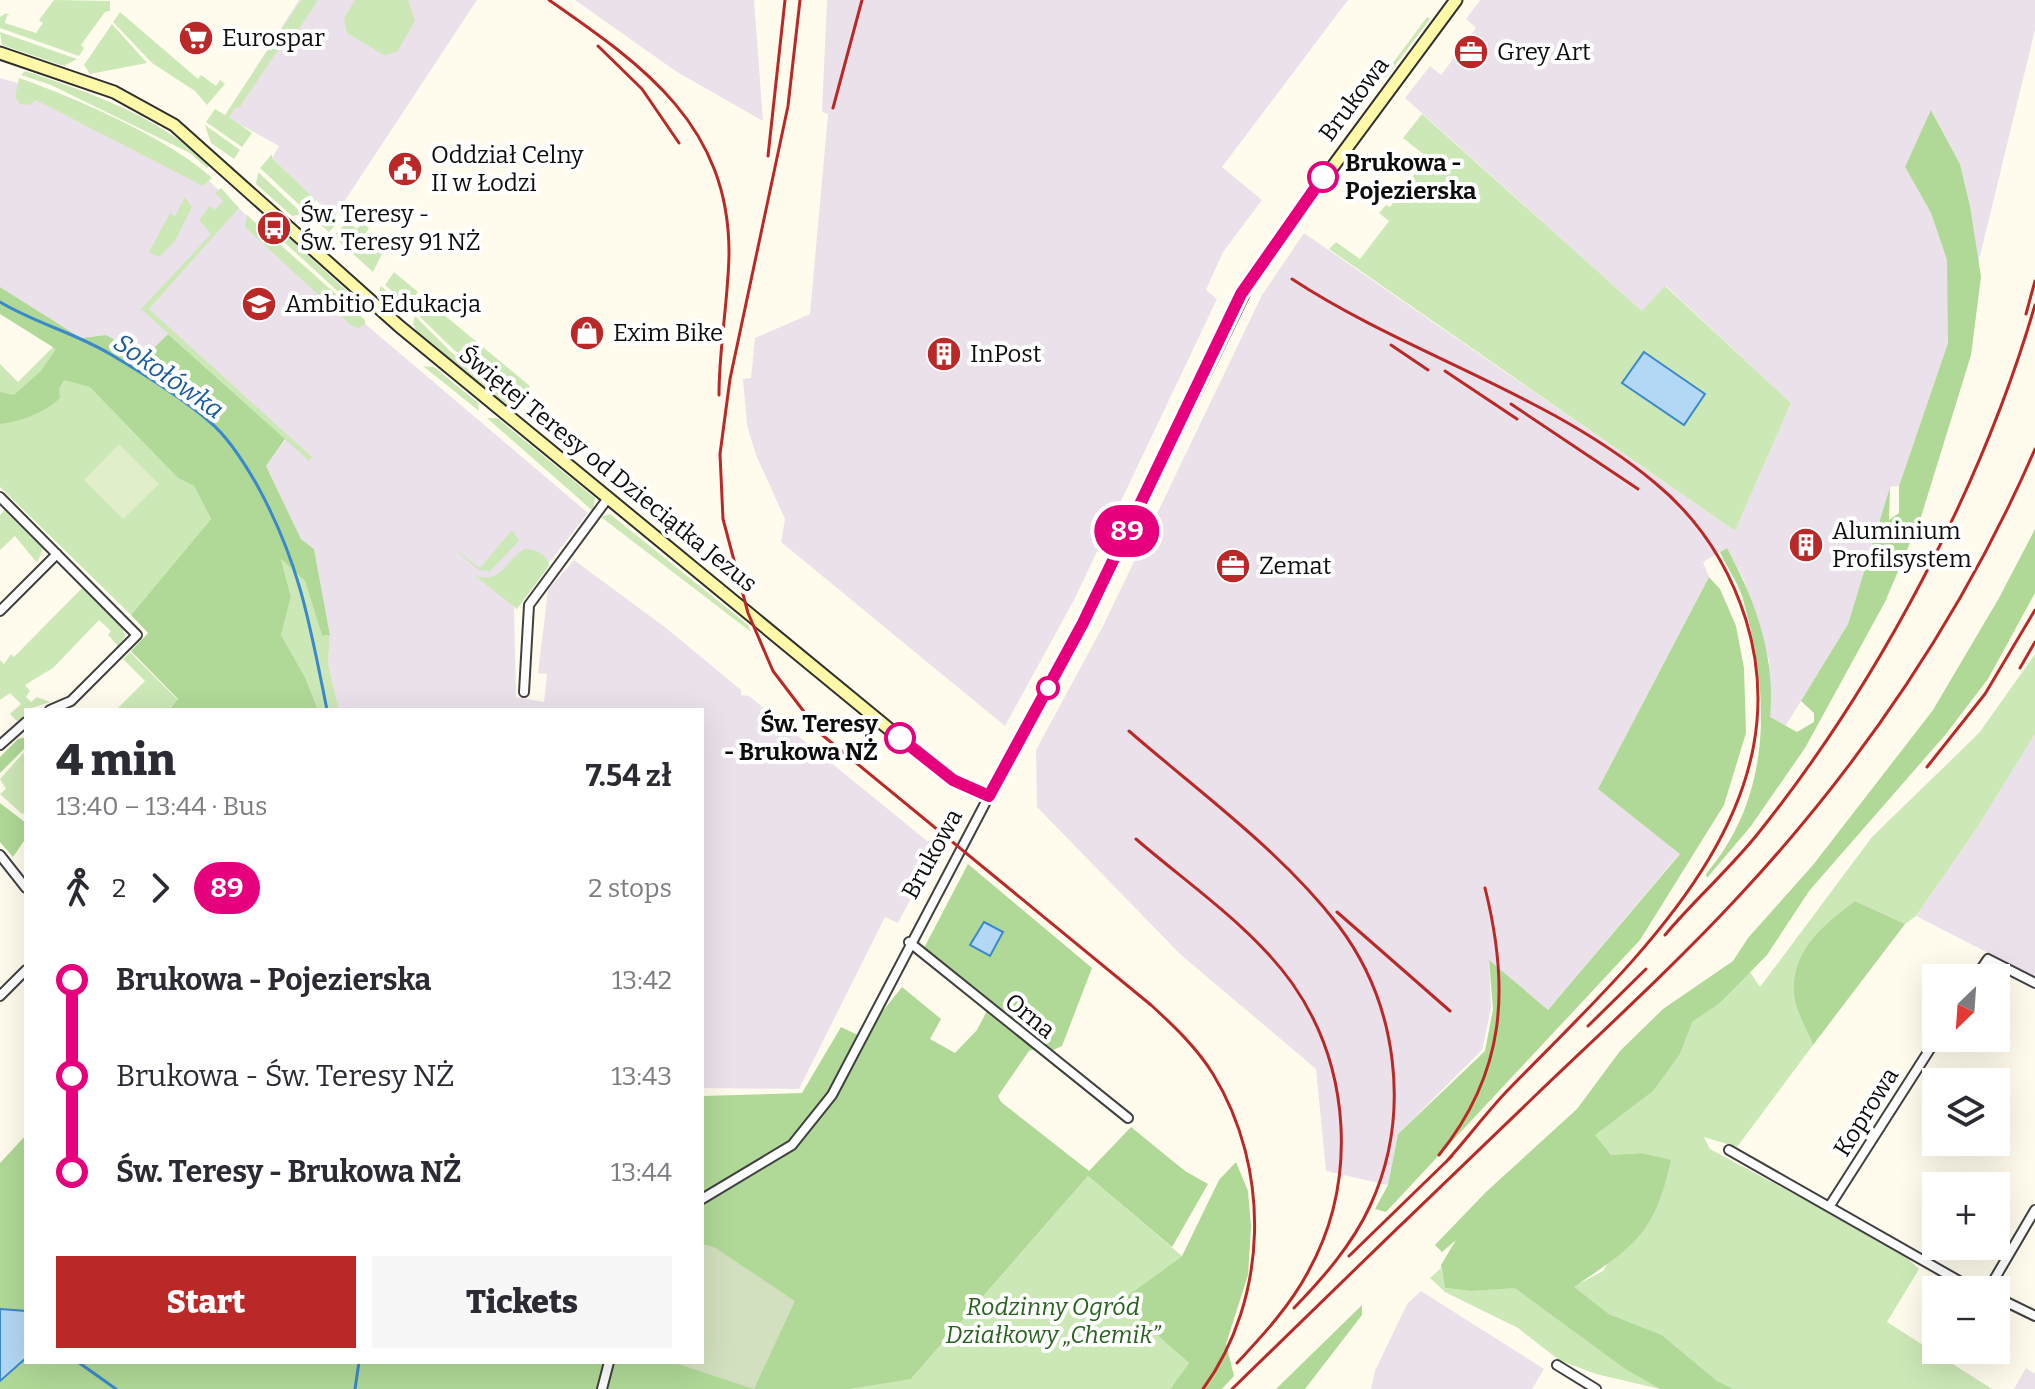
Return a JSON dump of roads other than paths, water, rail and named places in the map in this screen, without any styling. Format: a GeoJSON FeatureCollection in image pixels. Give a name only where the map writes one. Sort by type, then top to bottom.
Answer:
{"type":"FeatureCollection","features":[{"type":"Feature","properties":{"kind":"street","name":"Brukowa"},"geometry":{"type":"LineString","coordinates":[[704,1198],[792,1145],[832,1095],[909,942],[1083,623],[1246,285],[1451,2]]}},
{"type":"Feature","properties":{"kind":"street","name":"Świętej Teresy od Dzieciątka Jezus"},"geometry":{"type":"LineString","coordinates":[[0,53],[114,92],[174,125],[228,169],[377,307],[608,498],[941,770],[963,786],[989,796]]}},
{"type":"Feature","properties":{"kind":"street"},"geometry":{"type":"LineString","coordinates":[[0,497],[137,635],[71,701],[55,708]]}},
{"type":"Feature","properties":{"kind":"street"},"geometry":{"type":"LineString","coordinates":[[524,692],[529,605],[608,498]]}},
{"type":"Feature","properties":{"kind":"street"},"geometry":{"type":"LineString","coordinates":[[0,611],[57,554]]}},
{"type":"Feature","properties":{"kind":"street"},"geometry":{"type":"LineString","coordinates":[[0,745],[24,724]]}},
{"type":"Feature","properties":{"kind":"street"},"geometry":{"type":"LineString","coordinates":[[0,855],[24,885]]}},
{"type":"Feature","properties":{"kind":"street","name":"Orna"},"geometry":{"type":"LineString","coordinates":[[909,942],[1128,1118]]}},
{"type":"Feature","properties":{"kind":"street"},"geometry":{"type":"LineString","coordinates":[[2010,970],[2035,983]]}},
{"type":"Feature","properties":{"kind":"street"},"geometry":{"type":"LineString","coordinates":[[0,996],[24,972]]}},
{"type":"Feature","properties":{"kind":"street","name":"Koprowa"},"geometry":{"type":"LineString","coordinates":[[1829,1207],[1928,1052]]}},
{"type":"Feature","properties":{"kind":"street"},"geometry":{"type":"LineString","coordinates":[[1729,1150],[1950,1276]]}},
{"type":"Feature","properties":{"kind":"street"},"geometry":{"type":"LineString","coordinates":[[1996,1276],[2035,1210]]}},
{"type":"Feature","properties":{"kind":"street"},"geometry":{"type":"LineString","coordinates":[[2010,1304],[2035,1316]]}},
{"type":"Feature","properties":{"kind":"street"},"geometry":{"type":"LineString","coordinates":[[602,1389],[608,1364]]}},
{"type":"Feature","properties":{"kind":"street"},"geometry":{"type":"LineString","coordinates":[[1557,1365],[1596,1389]]}},
{"type":"Feature","properties":{"kind":"water"},"geometry":{"type":"Polygon","coordinates":[[[1644,352],[1705,394],[1684,425],[1622,383],[1644,352]]]}},
{"type":"Feature","properties":{"kind":"water"},"geometry":{"type":"Polygon","coordinates":[[[984,922],[1003,932],[990,956],[970,945],[984,922]]]}},
{"type":"Feature","properties":{"kind":"water"},"geometry":{"type":"Polygon","coordinates":[[[0,1309],[24,1311],[24,1360],[0,1381],[0,1309]]]}},
{"type":"Feature","properties":{"kind":"waterway","name":"Sokołówka"},"geometry":{"type":"LineString","coordinates":[[0,302],[97,347],[136,369],[198,412],[230,443],[272,514],[294,568],[327,708]]}},
{"type":"Feature","properties":{"kind":"waterway"},"geometry":{"type":"LineString","coordinates":[[81,1364],[116,1389]]}},
{"type":"Feature","properties":{"kind":"waterway","name":"Sokołówka"},"geometry":{"type":"LineString","coordinates":[[355,1389],[359,1364]]}},
{"type":"Feature","properties":{"kind":"railway"},"geometry":{"type":"LineString","coordinates":[[549,0],[648,76],[675,104],[698,135],[715,170],[725,210],[729,255],[719,395]]}},
{"type":"Feature","properties":{"kind":"railway"},"geometry":{"type":"LineString","coordinates":[[768,156],[785,0]]}},
{"type":"Feature","properties":{"kind":"railway"},"geometry":{"type":"LineString","coordinates":[[800,0],[788,106],[730,379],[720,454],[723,519],[748,613],[773,671],[821,734],[1151,1005],[1177,1029],[1213,1074],[1232,1111],[1245,1150],[1253,1191],[1254,1233],[1250,1274],[1241,1315],[1225,1353],[1203,1389]]}},
{"type":"Feature","properties":{"kind":"railway"},"geometry":{"type":"LineString","coordinates":[[833,108],[862,0]]}},
{"type":"Feature","properties":{"kind":"railway"},"geometry":{"type":"LineString","coordinates":[[598,46],[642,89],[679,143]]}},
{"type":"Feature","properties":{"kind":"railway"},"geometry":{"type":"LineString","coordinates":[[1292,279],[1382,330],[1569,423],[1654,482],[1685,511],[1710,544],[1731,581],[1746,620],[1758,691],[1751,758],[1729,822],[1694,882],[1652,938],[1499,1100],[1446,1162]]}},
{"type":"Feature","properties":{"kind":"railway"},"geometry":{"type":"LineString","coordinates":[[2026,314],[2035,281]]}},
{"type":"Feature","properties":{"kind":"railway"},"geometry":{"type":"LineString","coordinates":[[1665,935],[1760,831],[1804,773],[1885,648],[1956,512],[2013,374],[2035,305]]}},
{"type":"Feature","properties":{"kind":"railway"},"geometry":{"type":"LineString","coordinates":[[1391,345],[1428,370]]}},
{"type":"Feature","properties":{"kind":"railway"},"geometry":{"type":"LineString","coordinates":[[1445,371],[1517,419]]}},
{"type":"Feature","properties":{"kind":"railway"},"geometry":{"type":"LineString","coordinates":[[1511,404],[1638,489]]}},
{"type":"Feature","properties":{"kind":"railway"},"geometry":{"type":"LineString","coordinates":[[1232,1389],[1665,972],[1784,846],[1868,740],[1906,685],[1976,570],[2035,449]]}},
{"type":"Feature","properties":{"kind":"railway"},"geometry":{"type":"LineString","coordinates":[[1927,767],[1985,694],[2035,610]]}},
{"type":"Feature","properties":{"kind":"railway"},"geometry":{"type":"LineString","coordinates":[[2020,668],[2035,642]]}},
{"type":"Feature","properties":{"kind":"railway"},"geometry":{"type":"LineString","coordinates":[[1129,731],[1265,847],[1315,898],[1358,956],[1374,989],[1386,1025],[1394,1098],[1391,1135],[1383,1171],[1370,1206],[1346,1248],[1294,1308]]}},
{"type":"Feature","properties":{"kind":"railway"},"geometry":{"type":"LineString","coordinates":[[1136,839],[1239,925],[1276,963],[1312,1016],[1336,1088],[1341,1125],[1340,1163],[1335,1201],[1324,1237],[1293,1297],[1237,1363]]}},
{"type":"Feature","properties":{"kind":"railway"},"geometry":{"type":"LineString","coordinates":[[1439,1155],[1478,1092],[1490,1060],[1496,1028],[1498,960],[1485,888]]}},
{"type":"Feature","properties":{"kind":"railway"},"geometry":{"type":"LineString","coordinates":[[1337,912],[1450,1011]]}},
{"type":"Feature","properties":{"kind":"railway"},"geometry":{"type":"LineString","coordinates":[[1588,1026],[1646,969]]}},
{"type":"Feature","properties":{"kind":"railway"},"geometry":{"type":"LineString","coordinates":[[1349,1256],[1452,1156]]}},
{"type":"Feature","properties":{"kind":"place","name":"Eurospar"},"geometry":{"type":"Point","coordinates":[196,38]}},
{"type":"Feature","properties":{"kind":"place","name":"Grey Art"},"geometry":{"type":"Point","coordinates":[1471,52]}},
{"type":"Feature","properties":{"kind":"place","name":"Oddział Celny II w Łodzi"},"geometry":{"type":"Point","coordinates":[405,169]}},
{"type":"Feature","properties":{"kind":"place","name":"Brukowa - Pojezierska"},"geometry":{"type":"Point","coordinates":[1323,177]}},
{"type":"Feature","properties":{"kind":"place","name":"Św. Teresy - Św. Teresy 91 NŻ"},"geometry":{"type":"Point","coordinates":[274,228]}},
{"type":"Feature","properties":{"kind":"place","name":"Ambitio Edukacja"},"geometry":{"type":"Point","coordinates":[259,304]}},
{"type":"Feature","properties":{"kind":"place","name":"Exim Bike"},"geometry":{"type":"Point","coordinates":[587,333]}},
{"type":"Feature","properties":{"kind":"place","name":"InPost"},"geometry":{"type":"Point","coordinates":[944,354]}},
{"type":"Feature","properties":{"kind":"place","name":"Aluminium Profilsystem"},"geometry":{"type":"Point","coordinates":[1806,545]}},
{"type":"Feature","properties":{"kind":"place","name":"Zemat"},"geometry":{"type":"Point","coordinates":[1233,566]}},
{"type":"Feature","properties":{"kind":"place","name":"Św. Teresy - Brukowa NŻ"},"geometry":{"type":"Point","coordinates":[900,738]}},
{"type":"Feature","properties":{"kind":"park label","name":"Rodzinny Ogród Działkowy „Chemik”"},"geometry":{"type":"Point","coordinates":[1053,1321]}}]}
